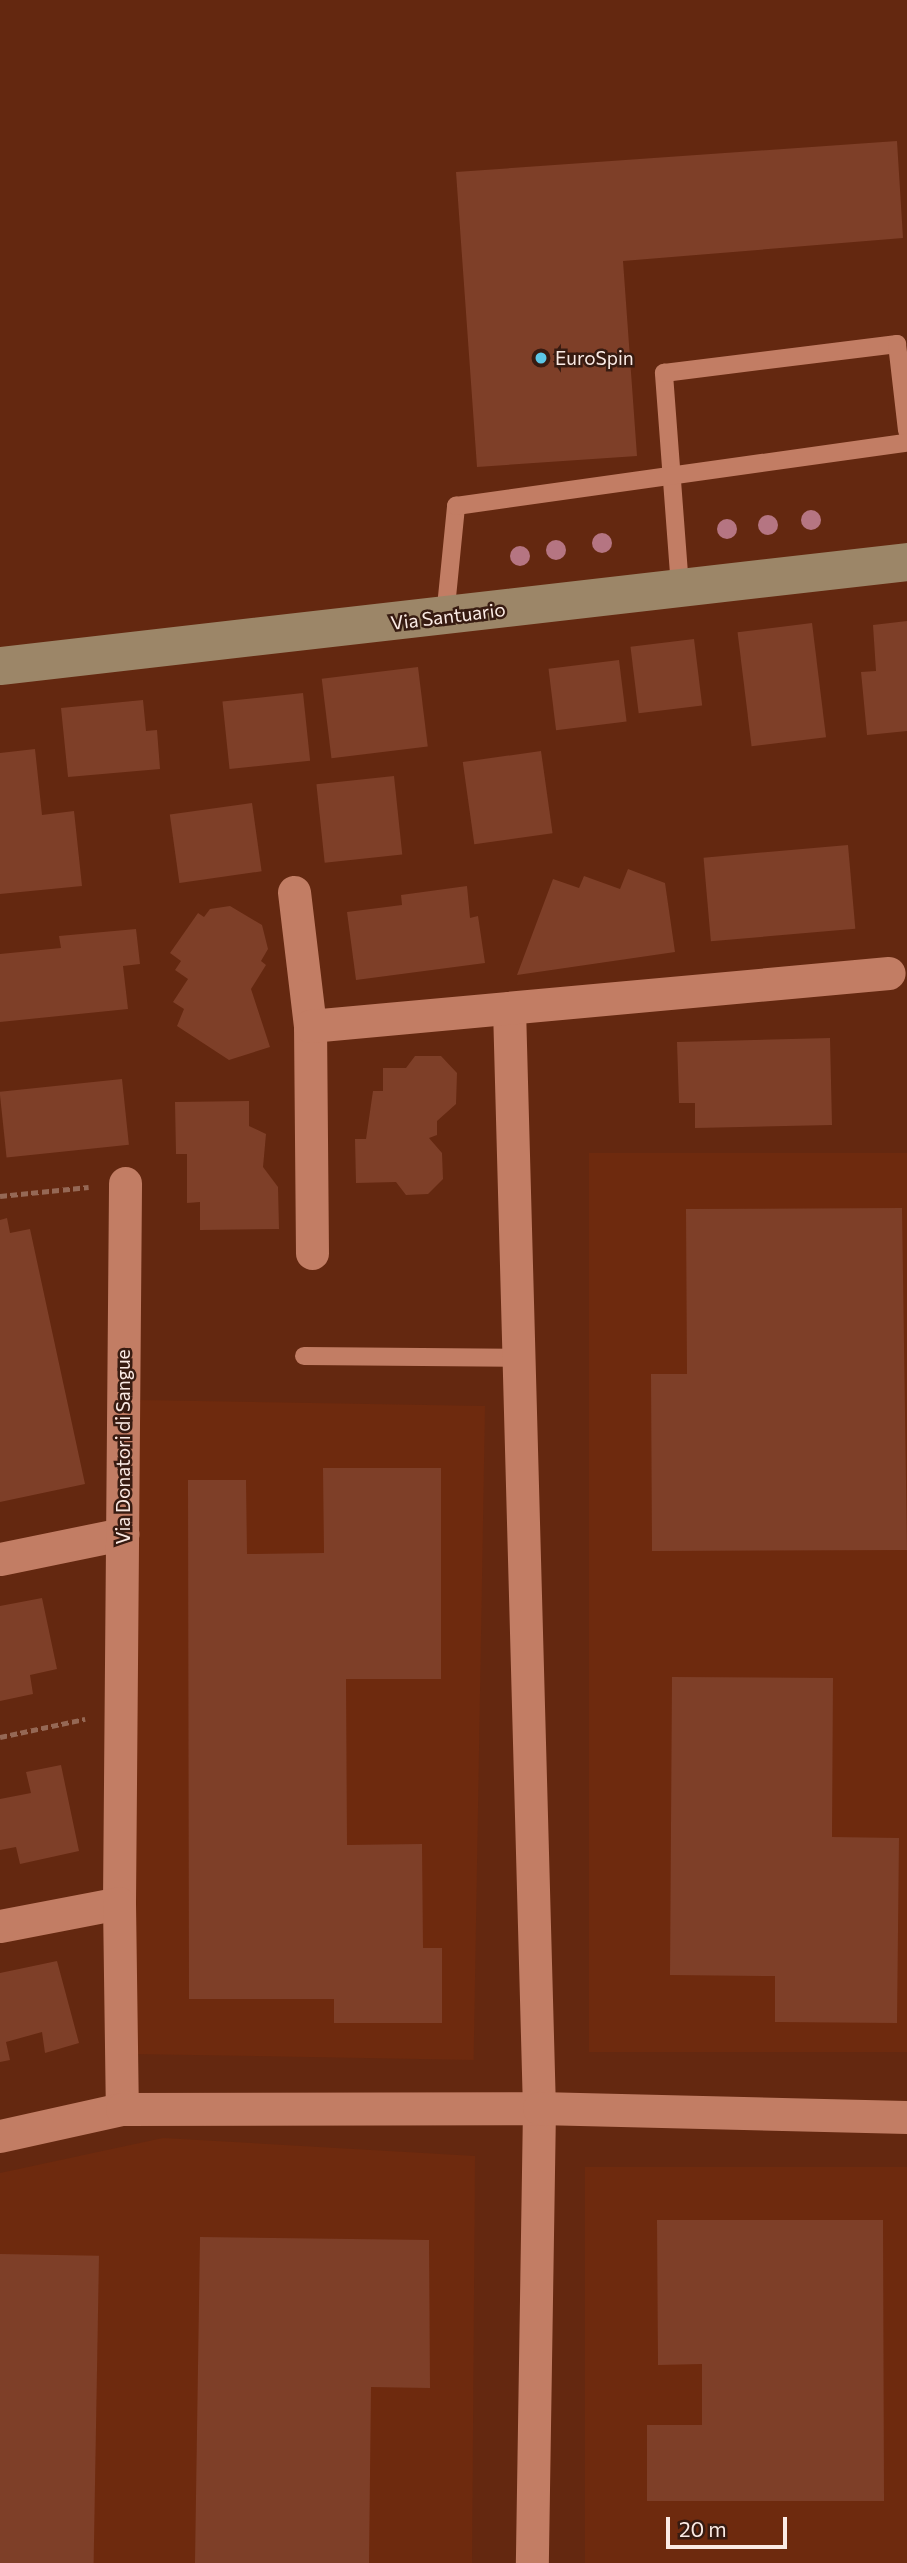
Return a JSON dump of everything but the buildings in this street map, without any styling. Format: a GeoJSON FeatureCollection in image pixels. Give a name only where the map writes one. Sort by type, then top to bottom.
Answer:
{"type":"FeatureCollection","features":[{"type":"Feature","properties":{"kind":"street","name":"Via Santuario"},"geometry":{"type":"LineString","coordinates":[[0,666],[446,617],[903,559]]}},
{"type":"Feature","properties":{"kind":"street"},"geometry":{"type":"LineString","coordinates":[[294,891],[310,1026],[312,1252]]}},
{"type":"Feature","properties":{"kind":"street"},"geometry":{"type":"LineString","coordinates":[[310,1026],[889,973]]}},
{"type":"Feature","properties":{"kind":"street"},"geometry":{"type":"LineString","coordinates":[[509,1008],[539,2108],[532,2563]]}},
{"type":"Feature","properties":{"kind":"street","name":"Via Donatori di Sangue"},"geometry":{"type":"LineString","coordinates":[[122,2109],[119,1903],[125,1183]]}},
{"type":"Feature","properties":{"kind":"street"},"geometry":{"type":"LineString","coordinates":[[0,1559],[122,1534]]}},
{"type":"Feature","properties":{"kind":"street"},"geometry":{"type":"LineString","coordinates":[[0,1926],[119,1903]]}},
{"type":"Feature","properties":{"kind":"street"},"geometry":{"type":"LineString","coordinates":[[0,2136],[122,2109],[539,2108],[907,2118]]}},
{"type":"Feature","properties":{"kind":"lane"},"geometry":{"type":"LineString","coordinates":[[680,587],[675,476],[664,373],[897,344],[907,430]]}},
{"type":"Feature","properties":{"kind":"lane"},"geometry":{"type":"LineString","coordinates":[[446,617],[456,506],[907,443]]}},
{"type":"Feature","properties":{"kind":"lane"},"geometry":{"type":"LineString","coordinates":[[304,1356],[519,1358]]}},
{"type":"Feature","properties":{"kind":"path"},"geometry":{"type":"LineString","coordinates":[[0,1196],[125,1183]]}},
{"type":"Feature","properties":{"kind":"path"},"geometry":{"type":"LineString","coordinates":[[0,1737],[120,1711]]}},
{"type":"Feature","properties":{"kind":"shaded area"},"geometry":{"type":"Polygon","coordinates":[[[589,1153],[907,1153],[907,2052],[589,2052],[589,1153]]]}},
{"type":"Feature","properties":{"kind":"shaded area"},"geometry":{"type":"Polygon","coordinates":[[[140,1400],[485,1406],[474,2060],[129,2054],[140,1400]]]}},
{"type":"Feature","properties":{"kind":"shaded area"},"geometry":{"type":"Polygon","coordinates":[[[163,2138],[475,2156],[472,2563],[0,2563],[0,2173],[163,2138]]]}},
{"type":"Feature","properties":{"kind":"shaded area"},"geometry":{"type":"Polygon","coordinates":[[[585,2167],[907,2167],[907,2563],[585,2563],[585,2167]]]}},
{"type":"Feature","properties":{"kind":"place","name":"EuroSpin"},"geometry":{"type":"Point","coordinates":[541,358]}}]}
